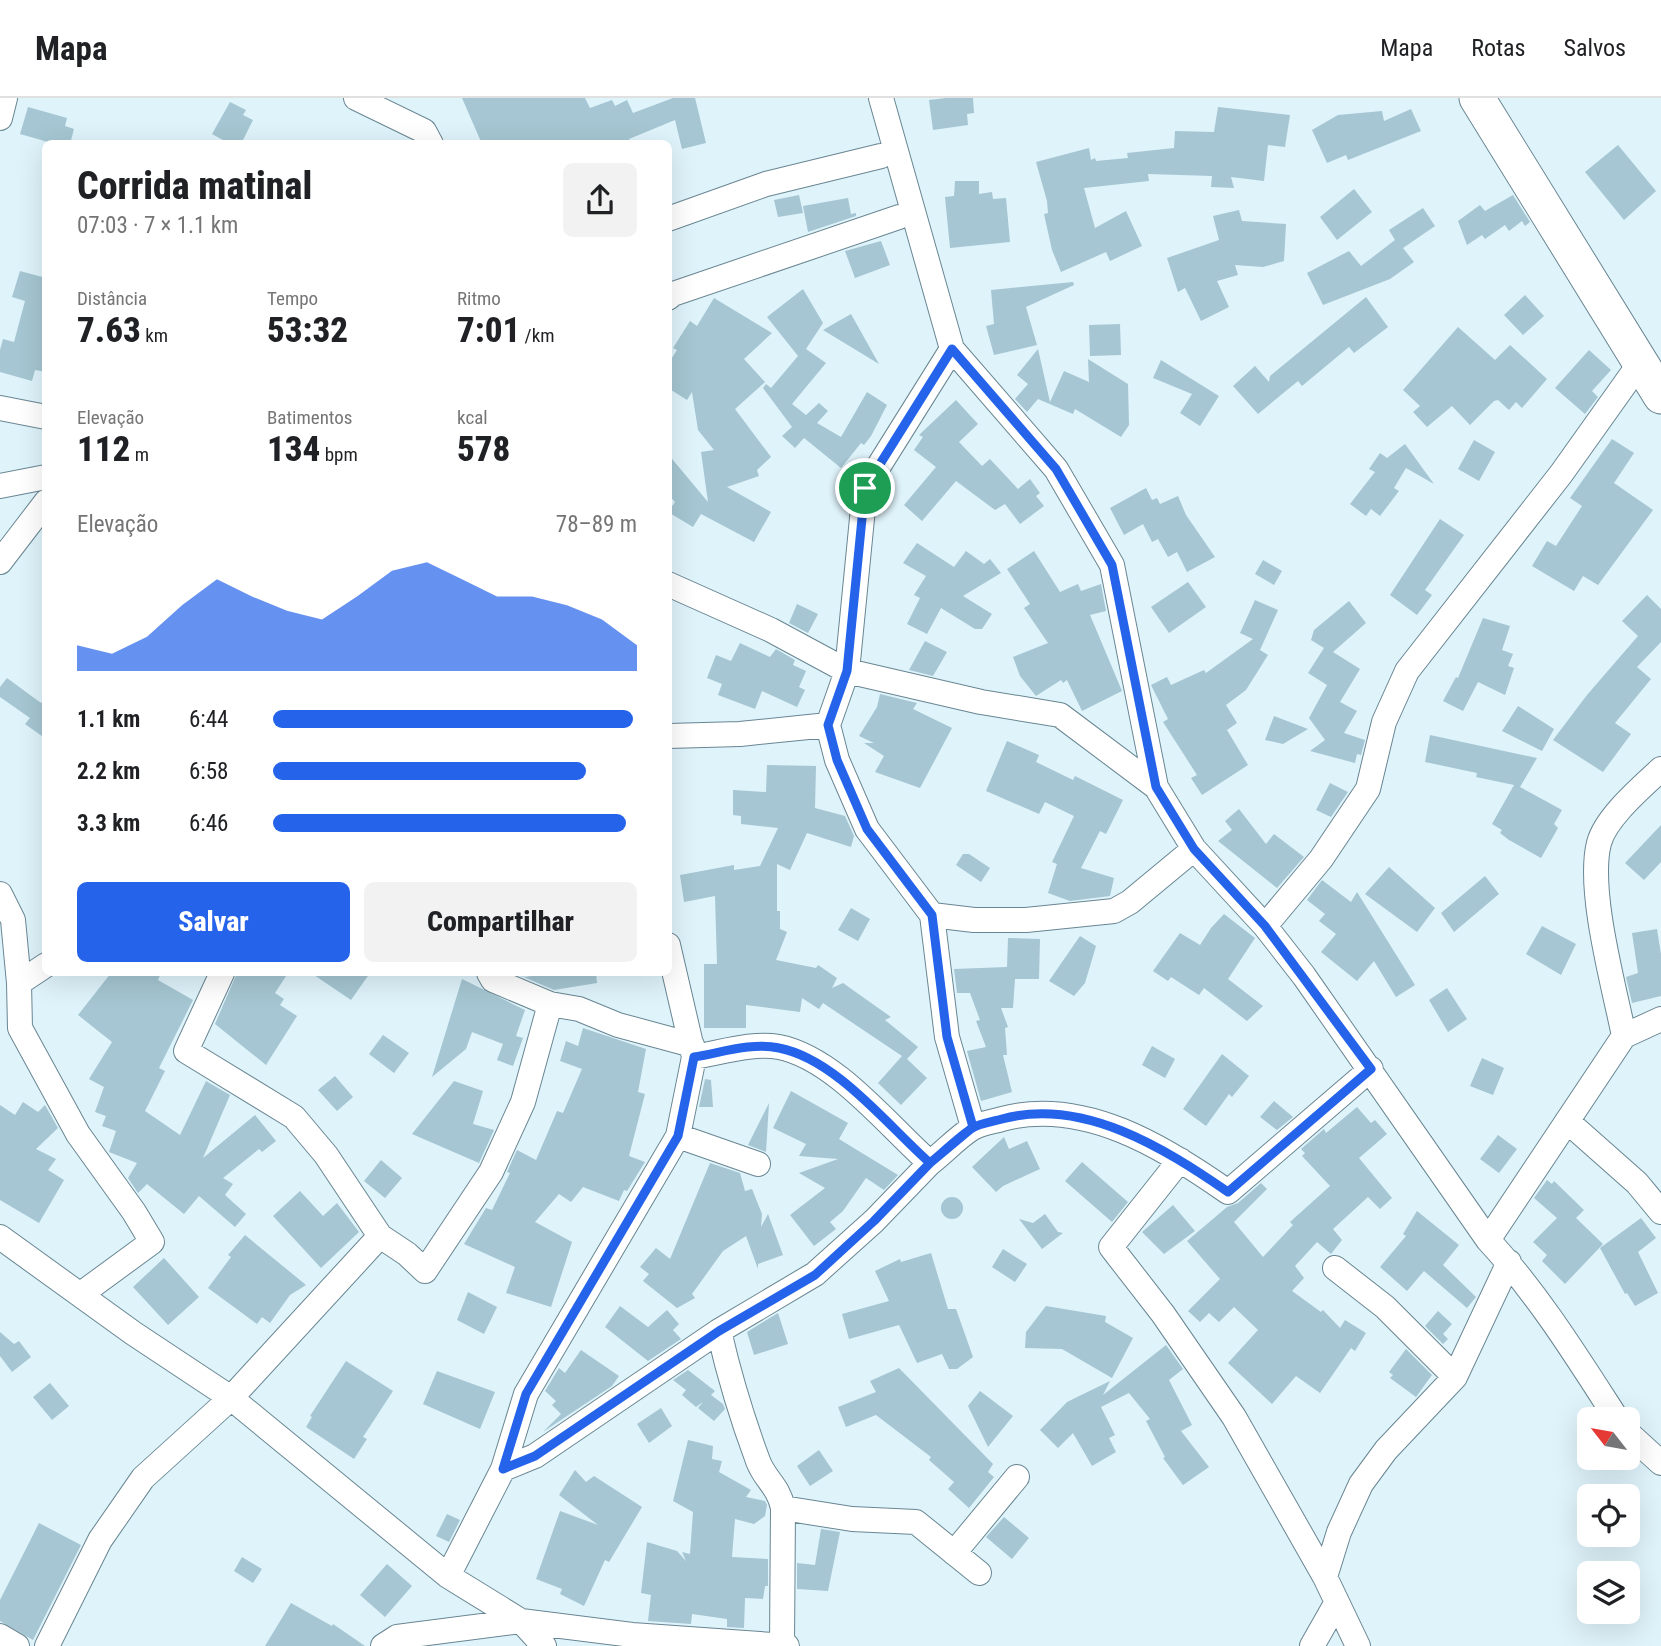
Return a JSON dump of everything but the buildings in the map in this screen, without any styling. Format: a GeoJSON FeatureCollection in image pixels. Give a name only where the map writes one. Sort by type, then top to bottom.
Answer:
{"type":"FeatureCollection","features":[{"type":"Feature","properties":{"kind":"street"},"geometry":{"type":"LineString","coordinates":[[0,118],[5,98]]}},
{"type":"Feature","properties":{"kind":"street"},"geometry":{"type":"LineString","coordinates":[[356,98],[425,131],[429,140]]}},
{"type":"Feature","properties":{"kind":"street"},"geometry":{"type":"LineString","coordinates":[[881,98],[952,349],[1056,469],[1112,565],[1156,787],[1194,849],[1265,926],[1371,1069],[1488,1240],[1509,1262],[1563,1336],[1609,1407]]}},
{"type":"Feature","properties":{"kind":"street"},"geometry":{"type":"LineString","coordinates":[[1477,98],[1661,396]]}},
{"type":"Feature","properties":{"kind":"street"},"geometry":{"type":"LineString","coordinates":[[672,218],[766,184],[881,156]]}},
{"type":"Feature","properties":{"kind":"street"},"geometry":{"type":"LineString","coordinates":[[672,292],[899,217]]}},
{"type":"Feature","properties":{"kind":"street"},"geometry":{"type":"LineString","coordinates":[[952,349],[865,488],[847,671],[828,725],[837,760],[867,829],[932,915],[947,1037],[973,1127]]}},
{"type":"Feature","properties":{"kind":"street"},"geometry":{"type":"LineString","coordinates":[[1265,926],[1321,859],[1368,789],[1384,722],[1407,670],[1561,474],[1640,363]]}},
{"type":"Feature","properties":{"kind":"street"},"geometry":{"type":"LineString","coordinates":[[0,408],[42,416]]}},
{"type":"Feature","properties":{"kind":"street"},"geometry":{"type":"LineString","coordinates":[[0,486],[42,478]]}},
{"type":"Feature","properties":{"kind":"street"},"geometry":{"type":"LineString","coordinates":[[0,562],[42,507]]}},
{"type":"Feature","properties":{"kind":"street"},"geometry":{"type":"LineString","coordinates":[[672,586],[771,630],[847,671],[981,702],[1059,715],[1156,787]]}},
{"type":"Feature","properties":{"kind":"street"},"geometry":{"type":"LineString","coordinates":[[672,736],[740,734],[828,725]]}},
{"type":"Feature","properties":{"kind":"street"},"geometry":{"type":"LineString","coordinates":[[1624,1036],[1596,891],[1599,842],[1625,802],[1661,769]]}},
{"type":"Feature","properties":{"kind":"street"},"geometry":{"type":"LineString","coordinates":[[932,915],[974,920],[1026,920],[1114,911],[1130,902],[1194,849]]}},
{"type":"Feature","properties":{"kind":"street"},"geometry":{"type":"LineString","coordinates":[[0,894],[13,920],[20,1028],[78,1134],[134,1212],[152,1242],[80,1294]]}},
{"type":"Feature","properties":{"kind":"street"},"geometry":{"type":"LineString","coordinates":[[448,1576],[503,1469],[526,1394],[678,1136],[693,1051],[672,962]]}},
{"type":"Feature","properties":{"kind":"street"},"geometry":{"type":"LineString","coordinates":[[19,983],[42,968]]}},
{"type":"Feature","properties":{"kind":"street"},"geometry":{"type":"LineString","coordinates":[[221,976],[186,1051],[294,1117],[326,1155],[380,1236],[407,1254],[425,1271],[491,1172],[523,1102],[550,1004]]}},
{"type":"Feature","properties":{"kind":"street"},"geometry":{"type":"LineString","coordinates":[[491,976],[493,980],[550,1004],[579,1009],[693,1051],[779,1048],[819,1065],[848,1084],[930,1163]]}},
{"type":"Feature","properties":{"kind":"street"},"geometry":{"type":"LineString","coordinates":[[1488,1240],[1624,1036],[1661,1019]]}},
{"type":"Feature","properties":{"kind":"street"},"geometry":{"type":"LineString","coordinates":[[503,1469],[535,1456],[719,1331],[815,1275],[874,1221],[930,1163],[973,1127],[1025,1113],[1088,1120],[1131,1134],[1180,1160],[1228,1192],[1371,1069]]}},
{"type":"Feature","properties":{"kind":"street"},"geometry":{"type":"LineString","coordinates":[[1567,1121],[1637,1183],[1661,1212]]}},
{"type":"Feature","properties":{"kind":"street"},"geometry":{"type":"LineString","coordinates":[[678,1136],[758,1164]]}},
{"type":"Feature","properties":{"kind":"street"},"geometry":{"type":"LineString","coordinates":[[1180,1160],[1111,1247],[1163,1314],[1234,1416],[1325,1577],[1358,1646]]}},
{"type":"Feature","properties":{"kind":"street"},"geometry":{"type":"LineString","coordinates":[[47,1646],[100,1540],[143,1478],[231,1398],[380,1236]]}},
{"type":"Feature","properties":{"kind":"street"},"geometry":{"type":"LineString","coordinates":[[0,1237],[133,1333],[231,1398],[448,1576],[521,1621],[544,1646]]}},
{"type":"Feature","properties":{"kind":"street"},"geometry":{"type":"LineString","coordinates":[[1325,1577],[1339,1532],[1361,1484],[1386,1450],[1455,1377],[1509,1262]]}},
{"type":"Feature","properties":{"kind":"street"},"geometry":{"type":"LineString","coordinates":[[1335,1268],[1385,1307],[1455,1377]]}},
{"type":"Feature","properties":{"kind":"street"},"geometry":{"type":"LineString","coordinates":[[383,1646],[397,1637],[521,1621],[632,1635],[784,1646],[783,1508],[779,1491],[759,1465],[731,1382],[719,1331]]}},
{"type":"Feature","properties":{"kind":"street"},"geometry":{"type":"LineString","coordinates":[[1640,1444],[1661,1464]]}},
{"type":"Feature","properties":{"kind":"street"},"geometry":{"type":"LineString","coordinates":[[954,1553],[1017,1477]]}},
{"type":"Feature","properties":{"kind":"street"},"geometry":{"type":"LineString","coordinates":[[783,1508],[852,1519],[916,1522],[979,1573]]}},
{"type":"Feature","properties":{"kind":"street"},"geometry":{"type":"LineString","coordinates":[[1312,1646],[1337,1602]]}},
{"type":"Feature","properties":{"kind":"street"},"geometry":{"type":"LineString","coordinates":[[0,1636],[18,1646]]}},
{"type":"Feature","properties":{"kind":"route"},"geometry":{"type":"LineString","coordinates":[[865,488],[847,671],[828,725],[837,760],[867,829],[918,900],[932,915],[947,1037],[973,1127],[930,1163],[874,1221],[815,1275],[719,1331],[535,1456],[503,1469],[526,1394],[578,1301],[645,1196],[678,1136],[694,1057],[752,1047],[779,1048],[819,1065],[848,1084],[930,1163],[973,1127],[1025,1113],[1088,1120],[1131,1134],[1165,1151],[1228,1192],[1371,1069],[1265,926],[1194,849],[1156,787],[1130,669],[1112,565],[1056,469],[952,349],[865,488]]}}]}
